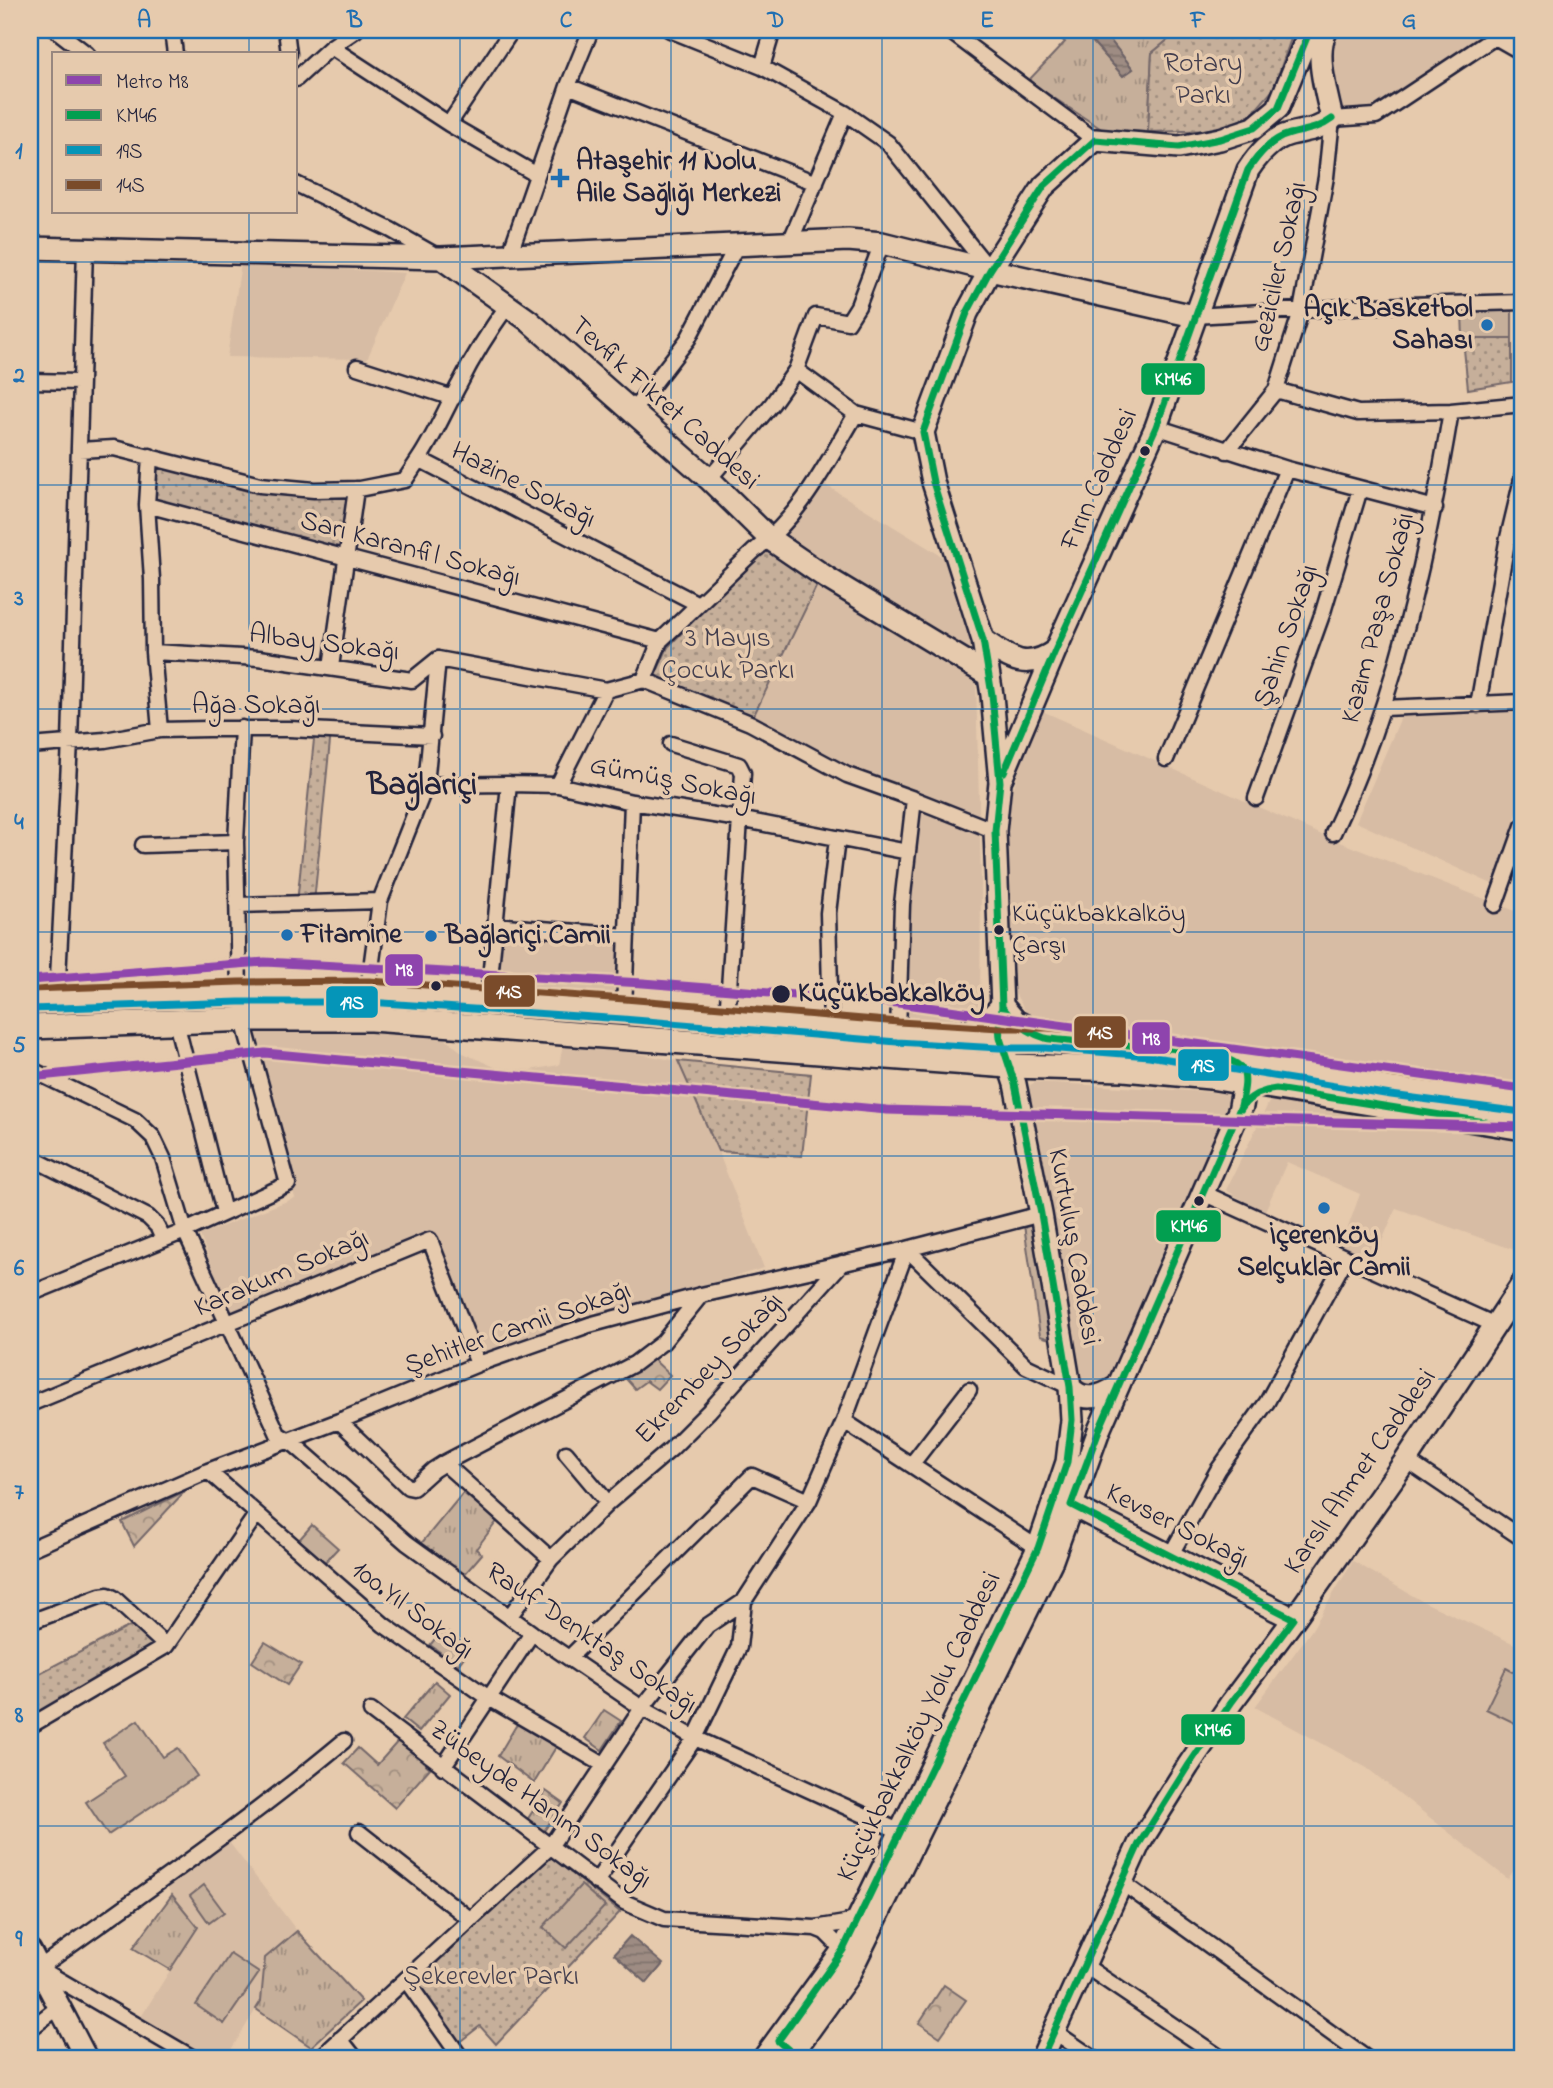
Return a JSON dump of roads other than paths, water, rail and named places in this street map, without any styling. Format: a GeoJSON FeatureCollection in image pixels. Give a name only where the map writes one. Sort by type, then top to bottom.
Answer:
{"type":"FeatureCollection","features":[{"type":"Feature","properties":{"kind":"main road"},"geometry":{"type":"LineString","coordinates":[[1000,1038],[1002,1007],[995,831],[1000,782],[990,685],[983,640],[933,482],[923,432],[967,313],[990,270],[1044,186],[1096,140],[1179,147],[1220,139],[1254,128],[1278,108],[1319,31]]}},
{"type":"Feature","properties":{"kind":"main road"},"geometry":{"type":"LineString","coordinates":[[1283,96],[1286,109],[1296,117],[1332,119],[1322,71],[1319,31]]}},
{"type":"Feature","properties":{"kind":"main road","name":"Fırın Caddesi"},"geometry":{"type":"LineString","coordinates":[[1000,782],[1055,651],[1156,427],[1248,170],[1261,151],[1288,134],[1322,127],[1332,119]]}},
{"type":"Feature","properties":{"kind":"main road"},"geometry":{"type":"LineString","coordinates":[[1220,139],[1232,147],[1248,170]]}},
{"type":"Feature","properties":{"kind":"main road"},"geometry":{"type":"LineString","coordinates":[[30,248],[441,258],[848,240],[882,243],[1194,316]]}},
{"type":"Feature","properties":{"kind":"main road","name":"Tevfik Fikret Caddesi"},"geometry":{"type":"LineString","coordinates":[[441,258],[509,305],[587,371],[631,413],[709,479],[770,539],[990,685],[1004,704],[1015,708],[1032,704]]}},
{"type":"Feature","properties":{"kind":"main road"},"geometry":{"type":"LineString","coordinates":[[983,640],[1016,661],[1042,660],[1055,651]]}},
{"type":"Feature","properties":{"kind":"main road"},"geometry":{"type":"LineString","coordinates":[[30,999],[368,991],[488,999],[898,1032],[1046,1038],[1150,1046],[1393,1085],[1523,1102]]}},
{"type":"Feature","properties":{"kind":"main road"},"geometry":{"type":"LineString","coordinates":[[962,1035],[984,1025],[1002,1007]]}},
{"type":"Feature","properties":{"kind":"main road"},"geometry":{"type":"LineString","coordinates":[[1002,1007],[1015,1023],[1046,1038]]}},
{"type":"Feature","properties":{"kind":"main road"},"geometry":{"type":"LineString","coordinates":[[30,1027],[371,1019],[1013,1072],[1165,1072],[1523,1128]]}},
{"type":"Feature","properties":{"kind":"main road","name":"Kurtuluş Caddesi"},"geometry":{"type":"LineString","coordinates":[[1000,1038],[1013,1072],[1041,1214],[1070,1387],[1072,1420]]}},
{"type":"Feature","properties":{"kind":"main road"},"geometry":{"type":"LineString","coordinates":[[1013,1072],[1030,1045],[1046,1038]]}},
{"type":"Feature","properties":{"kind":"main road"},"geometry":{"type":"LineString","coordinates":[[764,2058],[789,2053],[848,1976],[1052,1560],[1099,1430],[1241,1106],[1245,1083],[1242,1069],[1228,1058]]}},
{"type":"Feature","properties":{"kind":"main road"},"geometry":{"type":"LineString","coordinates":[[1241,1106],[1257,1091],[1276,1089]]}},
{"type":"Feature","properties":{"kind":"main road","name":"Karslı Ahmet Caddesi"},"geometry":{"type":"LineString","coordinates":[[1042,2058],[1139,1844],[1231,1703],[1406,1460],[1523,1283]]}},
{"type":"Feature","properties":{"kind":"main road"},"geometry":{"type":"LineString","coordinates":[[1070,1387],[1076,1394],[1090,1397],[1105,1394],[1117,1387]]}},
{"type":"Feature","properties":{"kind":"main road"},"geometry":{"type":"LineString","coordinates":[[1072,1420],[1076,1417],[1090,1419],[1099,1430]]}},
{"type":"Feature","properties":{"kind":"main road","name":"Küçükbakkalköy Yolu Caddesi"},"geometry":{"type":"LineString","coordinates":[[789,2053],[843,1950],[1038,1548],[1067,1462],[1072,1420]]}},
{"type":"Feature","properties":{"kind":"main road","name":"Kevser Sokağı"},"geometry":{"type":"LineString","coordinates":[[1071,1505],[1294,1619]]}},
{"type":"Feature","properties":{"kind":"main road"},"geometry":{"type":"LineString","coordinates":[[34,1960],[86,2058]]}},
{"type":"Feature","properties":{"kind":"street"},"geometry":{"type":"LineString","coordinates":[[55,30],[85,52]]}},
{"type":"Feature","properties":{"kind":"street"},"geometry":{"type":"LineString","coordinates":[[172,30],[175,52]]}},
{"type":"Feature","properties":{"kind":"street"},"geometry":{"type":"LineString","coordinates":[[286,30],[289,52]]}},
{"type":"Feature","properties":{"kind":"street"},"geometry":{"type":"LineString","coordinates":[[298,77],[331,47],[356,30]]}},
{"type":"Feature","properties":{"kind":"street"},"geometry":{"type":"LineString","coordinates":[[449,124],[512,30]]}},
{"type":"Feature","properties":{"kind":"street"},"geometry":{"type":"LineString","coordinates":[[509,256],[568,86],[591,30]]}},
{"type":"Feature","properties":{"kind":"street"},"geometry":{"type":"LineString","coordinates":[[670,30],[762,67],[845,113],[888,143],[990,270]]}},
{"type":"Feature","properties":{"kind":"street"},"geometry":{"type":"LineString","coordinates":[[762,67],[773,30]]}},
{"type":"Feature","properties":{"kind":"street"},"geometry":{"type":"LineString","coordinates":[[948,30],[1096,140]]}},
{"type":"Feature","properties":{"kind":"street"},"geometry":{"type":"LineString","coordinates":[[1332,119],[1376,116],[1495,37],[1517,30]]}},
{"type":"Feature","properties":{"kind":"street"},"geometry":{"type":"LineString","coordinates":[[1495,37],[1523,53]]}},
{"type":"Feature","properties":{"kind":"street"},"geometry":{"type":"LineString","coordinates":[[331,47],[449,124],[537,176]]}},
{"type":"Feature","properties":{"kind":"street"},"geometry":{"type":"LineString","coordinates":[[568,86],[816,183]]}},
{"type":"Feature","properties":{"kind":"street"},"geometry":{"type":"LineString","coordinates":[[790,242],[845,113]]}},
{"type":"Feature","properties":{"kind":"street","name":"Geziciler Sokağı"},"geometry":{"type":"LineString","coordinates":[[1227,451],[1276,390],[1301,311],[1326,177],[1332,119]]}},
{"type":"Feature","properties":{"kind":"street","name":"Tevfik Fikret Caddesi"},"geometry":{"type":"LineString","coordinates":[[298,185],[391,230],[441,258]]}},
{"type":"Feature","properties":{"kind":"street"},"geometry":{"type":"LineString","coordinates":[[709,479],[772,404],[796,370],[816,316],[848,322],[858,306],[882,243]]}},
{"type":"Feature","properties":{"kind":"street"},"geometry":{"type":"LineString","coordinates":[[631,413],[688,339],[736,247]]}},
{"type":"Feature","properties":{"kind":"street"},"geometry":{"type":"LineString","coordinates":[[57,998],[75,742],[79,382],[85,250]]}},
{"type":"Feature","properties":{"kind":"street"},"geometry":{"type":"LineString","coordinates":[[1194,316],[1408,304],[1523,302]]}},
{"type":"Feature","properties":{"kind":"street"},"geometry":{"type":"LineString","coordinates":[[419,459],[488,332],[509,305]]}},
{"type":"Feature","properties":{"kind":"street"},"geometry":{"type":"LineString","coordinates":[[357,368],[453,398]]}},
{"type":"Feature","properties":{"kind":"street"},"geometry":{"type":"LineString","coordinates":[[796,370],[856,414],[923,432]]}},
{"type":"Feature","properties":{"kind":"street"},"geometry":{"type":"LineString","coordinates":[[30,381],[79,382]]}},
{"type":"Feature","properties":{"kind":"street"},"geometry":{"type":"LineString","coordinates":[[1276,390],[1358,413],[1451,411],[1523,404]]}},
{"type":"Feature","properties":{"kind":"street","name":"Kazım Paşa Sokağı"},"geometry":{"type":"LineString","coordinates":[[1333,833],[1353,790],[1384,708],[1435,508],[1451,411]]}},
{"type":"Feature","properties":{"kind":"street"},"geometry":{"type":"LineString","coordinates":[[856,414],[808,496],[770,539],[660,641],[644,680],[750,723],[847,775],[995,831]]}},
{"type":"Feature","properties":{"kind":"street"},"geometry":{"type":"LineString","coordinates":[[1156,427],[1287,469],[1435,508]]}},
{"type":"Feature","properties":{"kind":"street","name":"Hazine Sokağı"},"geometry":{"type":"LineString","coordinates":[[79,450],[114,448],[260,485],[314,490],[356,489],[405,480],[419,459],[698,604]]}},
{"type":"Feature","properties":{"kind":"street"},"geometry":{"type":"LineString","coordinates":[[150,456],[147,505],[153,652],[160,730]]}},
{"type":"Feature","properties":{"kind":"street"},"geometry":{"type":"LineString","coordinates":[[1166,759],[1287,469]]}},
{"type":"Feature","properties":{"kind":"street"},"geometry":{"type":"LineString","coordinates":[[1478,705],[1507,542],[1523,475]]}},
{"type":"Feature","properties":{"kind":"street"},"geometry":{"type":"LineString","coordinates":[[331,667],[356,489]]}},
{"type":"Feature","properties":{"kind":"street","name":"Şahin Sokağı"},"geometry":{"type":"LineString","coordinates":[[1256,798],[1323,612],[1360,489]]}},
{"type":"Feature","properties":{"kind":"street","name":"Sarı Karanfil Sokağı"},"geometry":{"type":"LineString","coordinates":[[147,505],[660,641]]}},
{"type":"Feature","properties":{"kind":"street","name":"Albay Sokağı"},"geometry":{"type":"LineString","coordinates":[[153,652],[259,659],[412,680],[438,659],[606,690],[644,680]]}},
{"type":"Feature","properties":{"kind":"street"},"geometry":{"type":"LineString","coordinates":[[368,991],[380,901],[426,785],[438,659]]}},
{"type":"Feature","properties":{"kind":"street"},"geometry":{"type":"LineString","coordinates":[[558,785],[606,690]]}},
{"type":"Feature","properties":{"kind":"street"},"geometry":{"type":"LineString","coordinates":[[1384,708],[1523,702]]}},
{"type":"Feature","properties":{"kind":"street"},"geometry":{"type":"LineString","coordinates":[[239,992],[236,842],[242,728]]}},
{"type":"Feature","properties":{"kind":"street","name":"Ağa Sokağı"},"geometry":{"type":"LineString","coordinates":[[30,746],[105,740],[160,730],[242,728],[432,736]]}},
{"type":"Feature","properties":{"kind":"street"},"geometry":{"type":"LineString","coordinates":[[671,744],[739,765],[743,773],[727,1019]]}},
{"type":"Feature","properties":{"kind":"street"},"geometry":{"type":"LineString","coordinates":[[488,999],[509,783]]}},
{"type":"Feature","properties":{"kind":"street","name":"Gümüş Sokağı"},"geometry":{"type":"LineString","coordinates":[[426,785],[558,785],[632,802],[739,819],[908,852]]}},
{"type":"Feature","properties":{"kind":"street"},"geometry":{"type":"LineString","coordinates":[[898,1032],[900,927],[914,799]]}},
{"type":"Feature","properties":{"kind":"street"},"geometry":{"type":"LineString","coordinates":[[624,1009],[632,802]]}},
{"type":"Feature","properties":{"kind":"street"},"geometry":{"type":"LineString","coordinates":[[1495,905],[1523,826]]}},
{"type":"Feature","properties":{"kind":"street"},"geometry":{"type":"LineString","coordinates":[[831,1026],[828,913],[837,839]]}},
{"type":"Feature","properties":{"kind":"street"},"geometry":{"type":"LineString","coordinates":[[143,845],[236,842]]}},
{"type":"Feature","properties":{"kind":"street"},"geometry":{"type":"LineString","coordinates":[[238,905],[380,901]]}},
{"type":"Feature","properties":{"kind":"street"},"geometry":{"type":"LineString","coordinates":[[495,925],[627,936]]}},
{"type":"Feature","properties":{"kind":"street"},"geometry":{"type":"LineString","coordinates":[[30,1294],[185,1231],[288,1184],[243,1020]]}},
{"type":"Feature","properties":{"kind":"street"},"geometry":{"type":"LineString","coordinates":[[176,1022],[224,1212]]}},
{"type":"Feature","properties":{"kind":"street"},"geometry":{"type":"LineString","coordinates":[[30,1069],[135,1120],[153,1137],[163,1158],[185,1231],[278,1434],[286,1441]]}},
{"type":"Feature","properties":{"kind":"street"},"geometry":{"type":"LineString","coordinates":[[32,1163],[148,1217],[157,1226],[163,1239]]}},
{"type":"Feature","properties":{"kind":"street"},"geometry":{"type":"LineString","coordinates":[[1203,1193],[1495,1325]]}},
{"type":"Feature","properties":{"kind":"street","name":"Şehitler Camii Sokağı"},"geometry":{"type":"LineString","coordinates":[[30,1549],[208,1471],[478,1364],[589,1325],[701,1295],[907,1249],[1041,1214]]}},
{"type":"Feature","properties":{"kind":"street","name":"Karakum Sokağı"},"geometry":{"type":"LineString","coordinates":[[30,1404],[430,1240],[478,1364]]}},
{"type":"Feature","properties":{"kind":"street"},"geometry":{"type":"LineString","coordinates":[[320,2058],[550,1847],[642,1708],[707,1626],[744,1601],[809,1501],[844,1421],[907,1249],[1026,1366],[1070,1387]]}},
{"type":"Feature","properties":{"kind":"street"},"geometry":{"type":"LineString","coordinates":[[1170,1556],[1218,1470],[1267,1402],[1346,1258]]}},
{"type":"Feature","properties":{"kind":"street","name":"Ekrembey Sokağı"},"geometry":{"type":"LineString","coordinates":[[510,1616],[551,1559],[608,1503],[671,1449],[842,1263]]}},
{"type":"Feature","properties":{"kind":"street"},"geometry":{"type":"LineString","coordinates":[[339,1421],[408,1487],[413,1488],[444,1463],[634,1364],[663,1342],[701,1295]]}},
{"type":"Feature","properties":{"kind":"street"},"geometry":{"type":"LineString","coordinates":[[911,1465],[969,1390]]}},
{"type":"Feature","properties":{"kind":"street"},"geometry":{"type":"LineString","coordinates":[[844,1421],[1038,1548]]}},
{"type":"Feature","properties":{"kind":"street","name":"Rauf Denktaş Sokağı"},"geometry":{"type":"LineString","coordinates":[[286,1441],[296,1446],[407,1543],[642,1708],[695,1738],[899,1831]]}},
{"type":"Feature","properties":{"kind":"street"},"geometry":{"type":"LineString","coordinates":[[566,1453],[608,1503]]}},
{"type":"Feature","properties":{"kind":"street"},"geometry":{"type":"LineString","coordinates":[[1406,1460],[1523,1539]]}},
{"type":"Feature","properties":{"kind":"street"},"geometry":{"type":"LineString","coordinates":[[444,1463],[551,1559]]}},
{"type":"Feature","properties":{"kind":"street","name":"100.Yıl Sokağı"},"geometry":{"type":"LineString","coordinates":[[208,1471],[384,1625],[489,1698],[604,1765]]}},
{"type":"Feature","properties":{"kind":"street"},"geometry":{"type":"LineString","coordinates":[[569,1658],[752,1476],[809,1501]]}},
{"type":"Feature","properties":{"kind":"street"},"geometry":{"type":"LineString","coordinates":[[30,1726],[166,1646],[256,1515]]}},
{"type":"Feature","properties":{"kind":"street"},"geometry":{"type":"LineString","coordinates":[[30,1622],[108,1595],[166,1646]]}},
{"type":"Feature","properties":{"kind":"street"},"geometry":{"type":"LineString","coordinates":[[596,1882],[695,1738],[739,1647],[744,1601]]}},
{"type":"Feature","properties":{"kind":"street"},"geometry":{"type":"LineString","coordinates":[[443,1768],[532,1633]]}},
{"type":"Feature","properties":{"kind":"street","name":"Zübeyde Hanım Sokağı"},"geometry":{"type":"LineString","coordinates":[[371,1711],[443,1768],[624,1902],[664,1919],[815,1928],[858,1918]]}},
{"type":"Feature","properties":{"kind":"street"},"geometry":{"type":"LineString","coordinates":[[193,2058],[34,1960],[225,1833],[344,1741]]}},
{"type":"Feature","properties":{"kind":"street"},"geometry":{"type":"LineString","coordinates":[[359,1832],[471,1920]]}},
{"type":"Feature","properties":{"kind":"street"},"geometry":{"type":"LineString","coordinates":[[1121,1882],[1366,2058]]}},
{"type":"Feature","properties":{"kind":"street"},"geometry":{"type":"LineString","coordinates":[[815,1928],[825,1932],[843,1950]]}},
{"type":"Feature","properties":{"kind":"street"},"geometry":{"type":"LineString","coordinates":[[1084,1965],[1221,2058]]}},
{"type":"Feature","properties":{"kind":"street"},"geometry":{"type":"LineString","coordinates":[[406,1980],[461,2058]]}},
{"type":"Feature","properties":{"kind":"street"},"geometry":{"type":"LineString","coordinates":[[30,2029],[60,2006]]}},
{"type":"Feature","properties":{"kind":"street"},"geometry":{"type":"LineString","coordinates":[[1055,2032],[1093,2058]]}},
{"type":"Feature","properties":{"kind":"street"},"geometry":{"type":"LineString","coordinates":[[340,2039],[355,2058]]}},
{"type":"Feature","properties":{"kind":"metro line","name":"M8"},"geometry":{"type":"LineString","coordinates":[[30,980],[265,962],[643,983],[898,1003],[1523,1089]]}},
{"type":"Feature","properties":{"kind":"metro line","name":"M8"},"geometry":{"type":"LineString","coordinates":[[30,1077],[265,1053],[887,1110],[1523,1127]]}},
{"type":"Feature","properties":{"kind":"place","name":"Ataşehir 11 Nolu Aile Sağlığı Merkezi"},"geometry":{"type":"Point","coordinates":[560,178]}},
{"type":"Feature","properties":{"kind":"place","name":"Açık Basketbol Sahası"},"geometry":{"type":"Point","coordinates":[1487,325]}},
{"type":"Feature","properties":{"kind":"place","name":"Küçükbakkalköy Çarşı"},"geometry":{"type":"Point","coordinates":[999,930]}},
{"type":"Feature","properties":{"kind":"place","name":"Fitamine"},"geometry":{"type":"Point","coordinates":[287,935]}},
{"type":"Feature","properties":{"kind":"place","name":"Bağlariçi Camii"},"geometry":{"type":"Point","coordinates":[431,936]}},
{"type":"Feature","properties":{"kind":"place","name":"Küçükbakkalköy"},"geometry":{"type":"Point","coordinates":[781,994]}},
{"type":"Feature","properties":{"kind":"place","name":"İçerenköy Selçuklar Camii"},"geometry":{"type":"Point","coordinates":[1324,1208]}},
{"type":"Feature","properties":{"kind":"district","name":"Bağlariçi"},"geometry":{"type":"Point","coordinates":[422,786]}},
{"type":"Feature","properties":{"kind":"park label","name":"Rotary Parkı"},"geometry":{"type":"Point","coordinates":[1203,80]}},
{"type":"Feature","properties":{"kind":"park label","name":"3 Mayıs Çocuk Parkı"},"geometry":{"type":"Point","coordinates":[728,655]}},
{"type":"Feature","properties":{"kind":"park label","name":"Şekerevler Parkı"},"geometry":{"type":"Point","coordinates":[491,1977]}}]}
